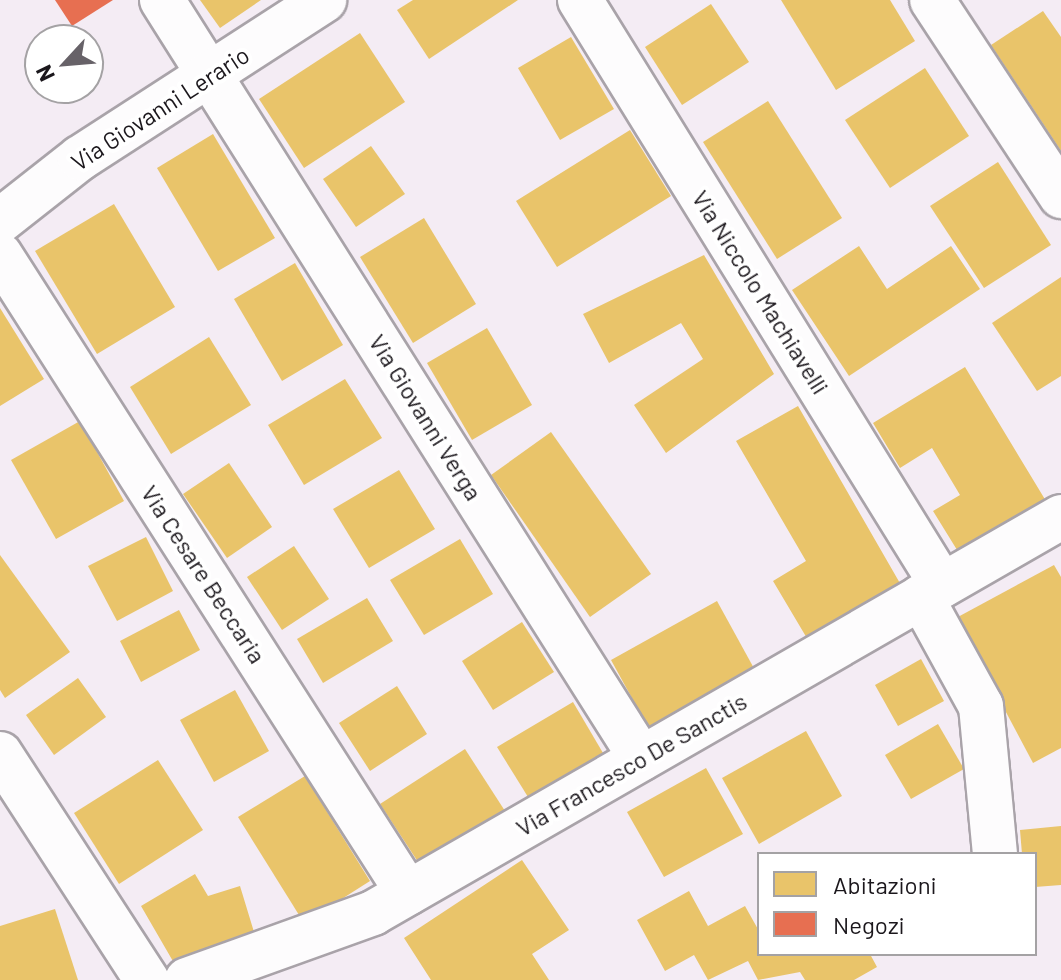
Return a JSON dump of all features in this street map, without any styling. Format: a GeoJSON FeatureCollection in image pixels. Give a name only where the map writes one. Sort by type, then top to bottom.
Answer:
{"type":"FeatureCollection","features":[{"type":"Feature","properties":{"kind":"street","name":"Via Giovanni Verga"},"geometry":{"type":"LineString","coordinates":[[162,0],[641,758]]}},
{"type":"Feature","properties":{"kind":"street","name":"Via Giovanni Lerario"},"geometry":{"type":"LineString","coordinates":[[0,221],[80,158],[324,0]]}},
{"type":"Feature","properties":{"kind":"street","name":"Via Niccolo Machiavelli"},"geometry":{"type":"LineString","coordinates":[[580,0],[932,591],[981,706],[995,852]]}},
{"type":"Feature","properties":{"kind":"street"},"geometry":{"type":"LineString","coordinates":[[932,0],[1061,196]]}},
{"type":"Feature","properties":{"kind":"street","name":"Via Cesare Beccaria"},"geometry":{"type":"LineString","coordinates":[[0,255],[408,893]]}},
{"type":"Feature","properties":{"kind":"street","name":"Via Francesco De Sanctis"},"geometry":{"type":"LineString","coordinates":[[187,980],[345,926],[408,893],[1061,517]]}},
{"type":"Feature","properties":{"kind":"street"},"geometry":{"type":"LineString","coordinates":[[0,754],[147,980]]}},
{"type":"Feature","properties":{"kind":"building: Abitazioni"},"geometry":{"type":"Polygon","coordinates":[[[200,0],[261,0],[220,28],[200,0]]]}},
{"type":"Feature","properties":{"kind":"building: Abitazioni"},"geometry":{"type":"Polygon","coordinates":[[[413,0],[518,0],[429,59],[397,10],[413,0]]]}},
{"type":"Feature","properties":{"kind":"building: Abitazioni"},"geometry":{"type":"Polygon","coordinates":[[[781,0],[890,0],[915,41],[836,90],[781,0]]]}},
{"type":"Feature","properties":{"kind":"building: Abitazioni"},"geometry":{"type":"Polygon","coordinates":[[[711,4],[749,62],[682,105],[645,47],[711,4]]]}},
{"type":"Feature","properties":{"kind":"building: Abitazioni"},"geometry":{"type":"Polygon","coordinates":[[[1043,11],[1061,37],[1061,151],[991,45],[1043,11]]]}},
{"type":"Feature","properties":{"kind":"building: Abitazioni"},"geometry":{"type":"Polygon","coordinates":[[[360,33],[405,102],[304,168],[259,99],[360,33]]]}},
{"type":"Feature","properties":{"kind":"building: Abitazioni"},"geometry":{"type":"Polygon","coordinates":[[[571,37],[614,109],[560,140],[518,68],[571,37]]]}},
{"type":"Feature","properties":{"kind":"building: Abitazioni"},"geometry":{"type":"Polygon","coordinates":[[[925,68],[969,136],[890,188],[845,120],[925,68]]]}},
{"type":"Feature","properties":{"kind":"building: Abitazioni"},"geometry":{"type":"Polygon","coordinates":[[[768,101],[842,218],[777,259],[703,142],[768,101]]]}},
{"type":"Feature","properties":{"kind":"building: Abitazioni"},"geometry":{"type":"Polygon","coordinates":[[[630,130],[671,196],[557,267],[516,201],[630,130]]]}},
{"type":"Feature","properties":{"kind":"building: Abitazioni"},"geometry":{"type":"Polygon","coordinates":[[[213,134],[275,238],[218,271],[157,168],[213,134]]]}},
{"type":"Feature","properties":{"kind":"building: Abitazioni"},"geometry":{"type":"Polygon","coordinates":[[[371,146],[405,194],[356,227],[323,179],[371,146]]]}},
{"type":"Feature","properties":{"kind":"building: Abitazioni"},"geometry":{"type":"Polygon","coordinates":[[[998,162],[1051,245],[984,288],[930,206],[998,162]]]}},
{"type":"Feature","properties":{"kind":"building: Abitazioni"},"geometry":{"type":"Polygon","coordinates":[[[114,204],[175,307],[97,354],[35,251],[114,204]]]}},
{"type":"Feature","properties":{"kind":"building: Abitazioni"},"geometry":{"type":"Polygon","coordinates":[[[424,218],[476,304],[413,343],[360,257],[424,218]]]}},
{"type":"Feature","properties":{"kind":"building: Abitazioni"},"geometry":{"type":"Polygon","coordinates":[[[859,246],[887,289],[951,246],[980,289],[849,376],[792,290],[859,246]]]}},
{"type":"Feature","properties":{"kind":"building: Abitazioni"},"geometry":{"type":"Polygon","coordinates":[[[704,255],[774,374],[666,453],[634,405],[703,359],[681,323],[609,363],[583,314],[704,255]]]}},
{"type":"Feature","properties":{"kind":"building: Abitazioni"},"geometry":{"type":"Polygon","coordinates":[[[295,263],[343,345],[282,381],[234,299],[295,263]]]}},
{"type":"Feature","properties":{"kind":"building: Abitazioni"},"geometry":{"type":"Polygon","coordinates":[[[1061,277],[1061,376],[1037,391],[992,323],[1061,277]]]}},
{"type":"Feature","properties":{"kind":"building: Abitazioni"},"geometry":{"type":"Polygon","coordinates":[[[0,308],[44,379],[0,406],[0,308]]]}},
{"type":"Feature","properties":{"kind":"building: Abitazioni"},"geometry":{"type":"Polygon","coordinates":[[[487,328],[532,405],[472,440],[427,363],[487,328]]]}},
{"type":"Feature","properties":{"kind":"building: Abitazioni"},"geometry":{"type":"Polygon","coordinates":[[[209,337],[251,405],[171,454],[130,387],[209,337]]]}},
{"type":"Feature","properties":{"kind":"building: Abitazioni"},"geometry":{"type":"Polygon","coordinates":[[[965,367],[1049,506],[962,558],[933,511],[960,495],[932,448],[900,468],[873,423],[965,367]]]}},
{"type":"Feature","properties":{"kind":"building: Abitazioni"},"geometry":{"type":"Polygon","coordinates":[[[345,379],[382,438],[304,485],[268,425],[345,379]]]}},
{"type":"Feature","properties":{"kind":"building: Abitazioni"},"geometry":{"type":"Polygon","coordinates":[[[798,406],[901,585],[808,640],[773,581],[806,561],[736,441],[798,406]]]}},
{"type":"Feature","properties":{"kind":"building: Abitazioni"},"geometry":{"type":"Polygon","coordinates":[[[80,421],[124,501],[56,539],[11,460],[80,421]]]}},
{"type":"Feature","properties":{"kind":"building: Abitazioni"},"geometry":{"type":"Polygon","coordinates":[[[551,432],[651,574],[590,617],[491,475],[551,432]]]}},
{"type":"Feature","properties":{"kind":"building: Abitazioni"},"geometry":{"type":"Polygon","coordinates":[[[229,463],[272,527],[227,558],[183,494],[229,463]]]}},
{"type":"Feature","properties":{"kind":"building: Abitazioni"},"geometry":{"type":"Polygon","coordinates":[[[399,470],[435,529],[369,568],[333,509],[399,470]]]}},
{"type":"Feature","properties":{"kind":"building: Abitazioni"},"geometry":{"type":"Polygon","coordinates":[[[146,537],[173,591],[117,621],[88,566],[146,537]]]}},
{"type":"Feature","properties":{"kind":"building: Abitazioni"},"geometry":{"type":"Polygon","coordinates":[[[460,539],[493,594],[424,635],[390,580],[460,539]]]}},
{"type":"Feature","properties":{"kind":"building: Abitazioni"},"geometry":{"type":"Polygon","coordinates":[[[294,546],[329,599],[282,630],[247,577],[294,546]]]}},
{"type":"Feature","properties":{"kind":"building: Abitazioni"},"geometry":{"type":"Polygon","coordinates":[[[0,555],[70,652],[5,698],[0,690],[0,555]]]}},
{"type":"Feature","properties":{"kind":"building: Abitazioni"},"geometry":{"type":"Polygon","coordinates":[[[1054,565],[1061,577],[1061,748],[1033,763],[956,618],[1054,565]]]}},
{"type":"Feature","properties":{"kind":"building: Abitazioni"},"geometry":{"type":"Polygon","coordinates":[[[367,598],[393,641],[323,683],[297,639],[367,598]]]}},
{"type":"Feature","properties":{"kind":"building: Abitazioni"},"geometry":{"type":"Polygon","coordinates":[[[717,601],[756,672],[650,731],[611,660],[717,601]]]}},
{"type":"Feature","properties":{"kind":"building: Abitazioni"},"geometry":{"type":"Polygon","coordinates":[[[179,610],[200,650],[141,682],[120,641],[179,610]]]}},
{"type":"Feature","properties":{"kind":"building: Abitazioni"},"geometry":{"type":"Polygon","coordinates":[[[522,622],[554,672],[493,710],[462,661],[522,622]]]}},
{"type":"Feature","properties":{"kind":"building: Abitazioni"},"geometry":{"type":"Polygon","coordinates":[[[921,659],[944,701],[898,726],[875,685],[921,659]]]}},
{"type":"Feature","properties":{"kind":"building: Abitazioni"},"geometry":{"type":"Polygon","coordinates":[[[78,678],[106,717],[54,755],[26,715],[78,678]]]}},
{"type":"Feature","properties":{"kind":"building: Abitazioni"},"geometry":{"type":"Polygon","coordinates":[[[397,686],[427,734],[370,771],[339,723],[397,686]]]}},
{"type":"Feature","properties":{"kind":"building: Abitazioni"},"geometry":{"type":"Polygon","coordinates":[[[235,690],[269,751],[214,782],[180,720],[235,690]]]}},
{"type":"Feature","properties":{"kind":"building: Abitazioni"},"geometry":{"type":"Polygon","coordinates":[[[573,702],[603,753],[528,797],[497,747],[573,702]]]}},
{"type":"Feature","properties":{"kind":"building: Abitazioni"},"geometry":{"type":"Polygon","coordinates":[[[938,724],[964,769],[911,799],[885,755],[938,724]]]}},
{"type":"Feature","properties":{"kind":"building: Abitazioni"},"geometry":{"type":"Polygon","coordinates":[[[806,731],[842,796],[759,844],[722,778],[806,731]]]}},
{"type":"Feature","properties":{"kind":"building: Abitazioni"},"geometry":{"type":"Polygon","coordinates":[[[465,749],[505,811],[420,865],[380,804],[465,749]]]}},
{"type":"Feature","properties":{"kind":"building: Abitazioni"},"geometry":{"type":"Polygon","coordinates":[[[158,760],[203,830],[119,884],[74,813],[158,760]]]}},
{"type":"Feature","properties":{"kind":"building: Abitazioni"},"geometry":{"type":"Polygon","coordinates":[[[706,768],[743,834],[664,877],[627,812],[706,768]]]}},
{"type":"Feature","properties":{"kind":"building: Abitazioni"},"geometry":{"type":"Polygon","coordinates":[[[305,776],[370,881],[304,923],[238,817],[305,776]]]}},
{"type":"Feature","properties":{"kind":"building: Abitazioni"},"geometry":{"type":"Polygon","coordinates":[[[1061,826],[1061,885],[1037,887],[1037,852],[1022,852],[1020,830],[1061,826]]]}},
{"type":"Feature","properties":{"kind":"building: Abitazioni"},"geometry":{"type":"Polygon","coordinates":[[[522,860],[569,930],[532,954],[549,980],[431,980],[404,938],[522,860]]]}},
{"type":"Feature","properties":{"kind":"building: Abitazioni"},"geometry":{"type":"Polygon","coordinates":[[[195,874],[208,896],[240,886],[254,932],[174,963],[141,906],[195,874]]]}},
{"type":"Feature","properties":{"kind":"building: Abitazioni"},"geometry":{"type":"Polygon","coordinates":[[[689,891],[708,926],[745,906],[757,927],[757,956],[871,956],[877,967],[854,980],[805,980],[800,972],[758,980],[748,961],[708,980],[694,955],[665,971],[637,920],[689,891]]]}},
{"type":"Feature","properties":{"kind":"building: Abitazioni"},"geometry":{"type":"Polygon","coordinates":[[[55,909],[78,980],[0,980],[0,926],[55,909]]]}},
{"type":"Feature","properties":{"kind":"building: Negozi"},"geometry":{"type":"Polygon","coordinates":[[[55,0],[113,0],[75,24],[71,24],[55,0]]]}}]}
